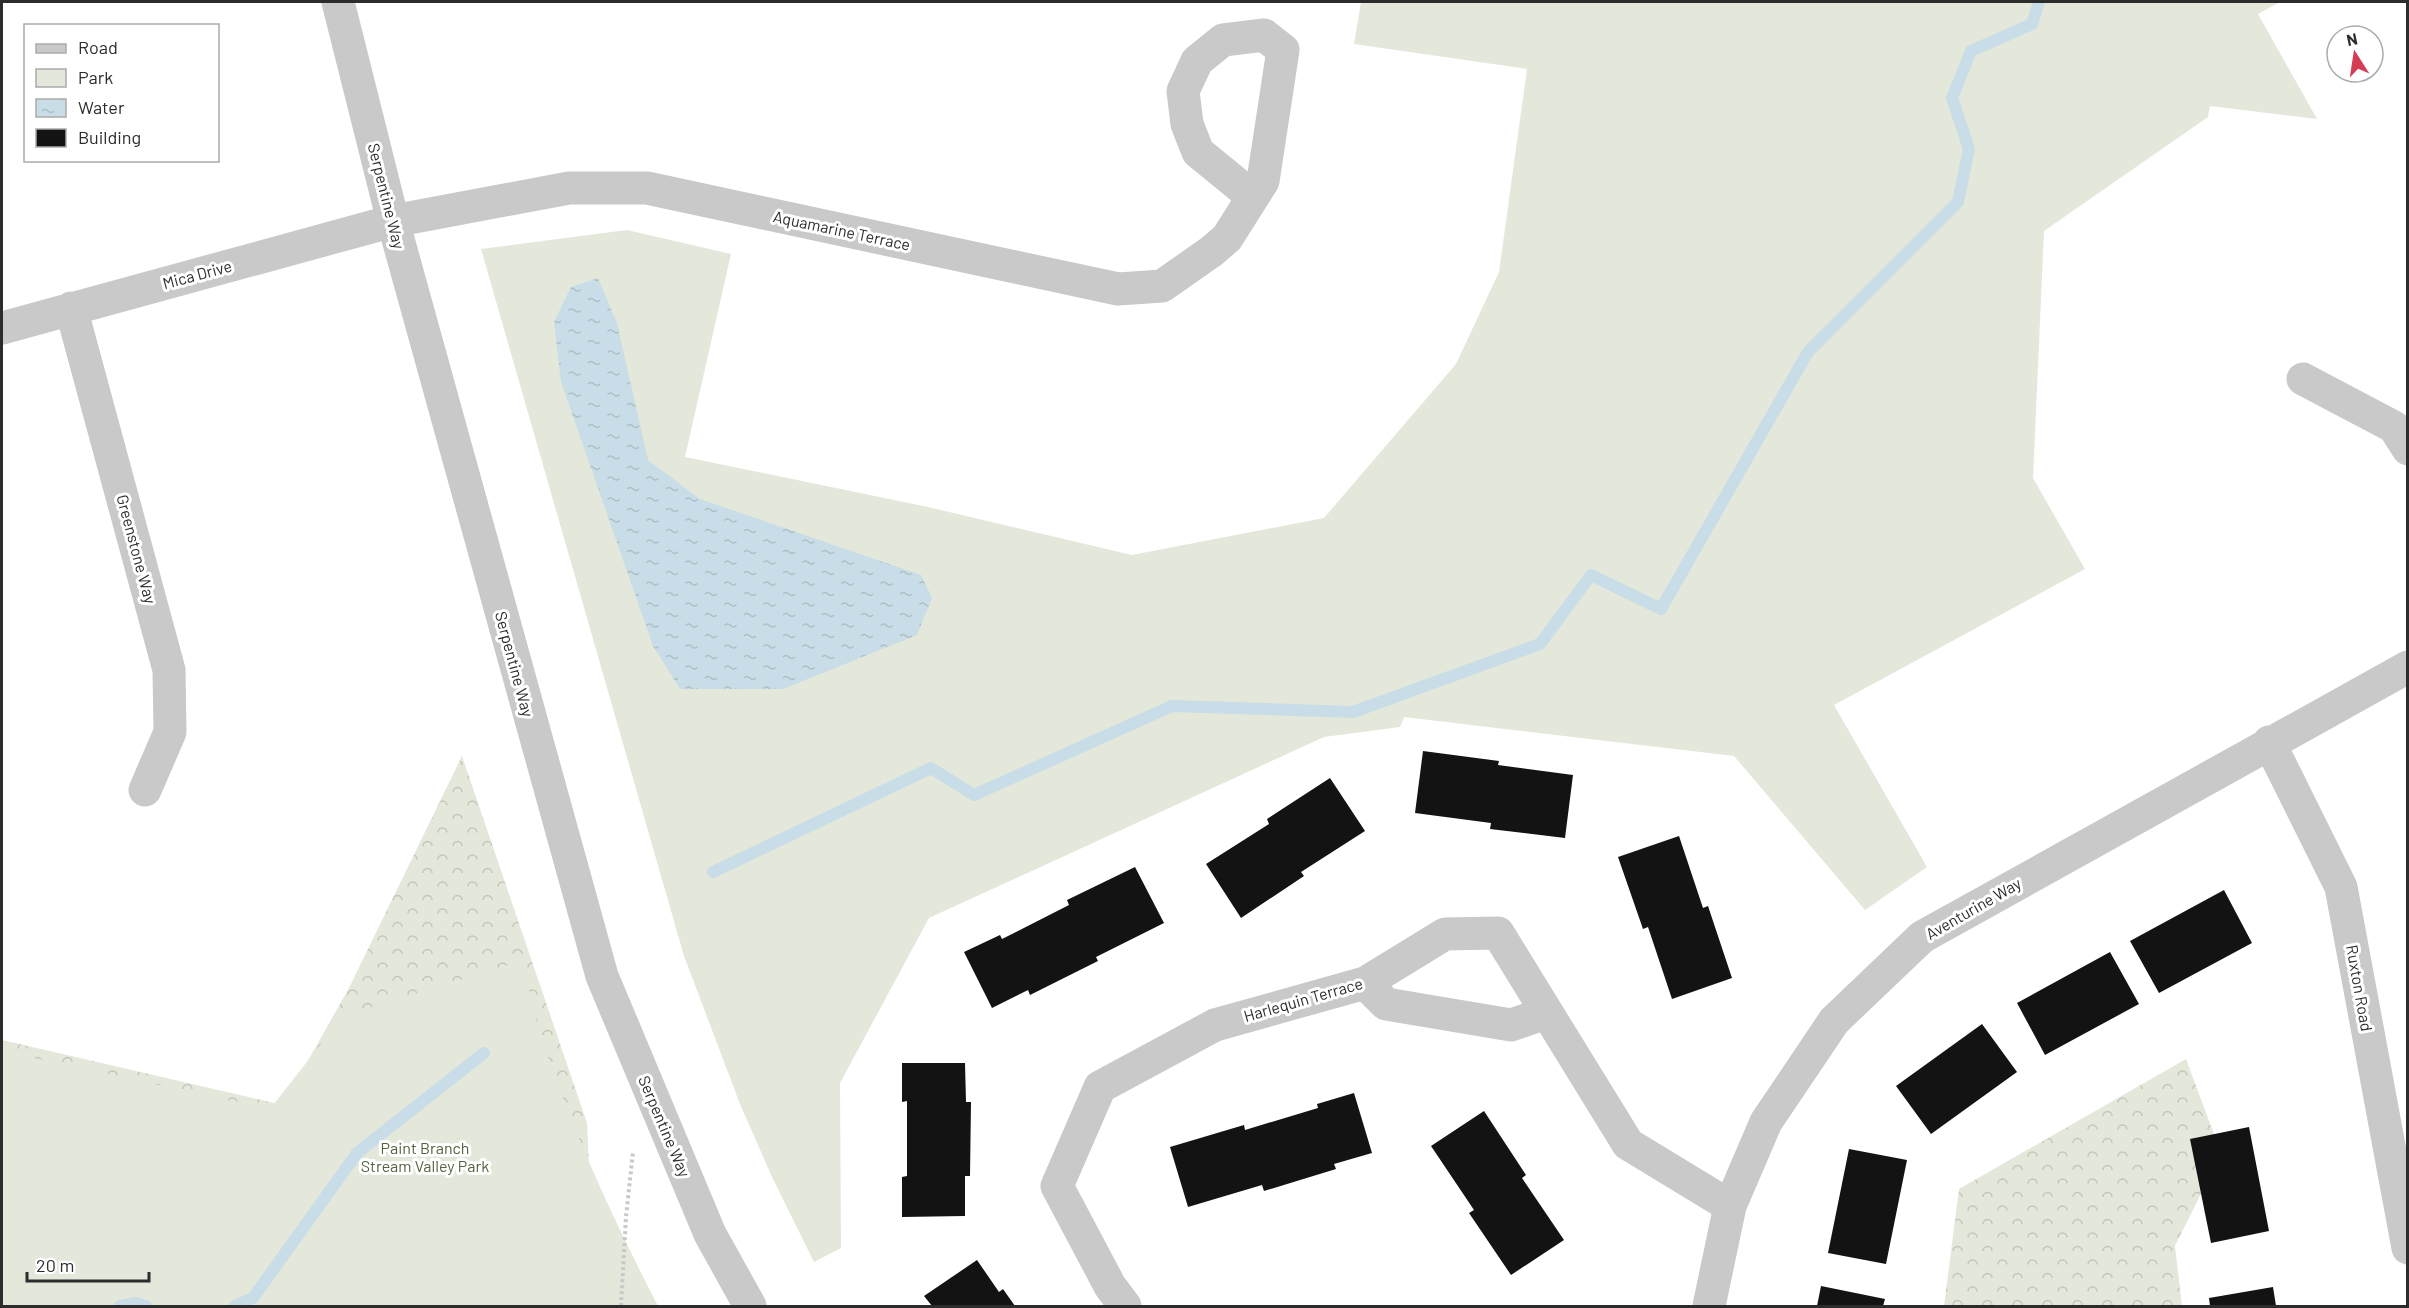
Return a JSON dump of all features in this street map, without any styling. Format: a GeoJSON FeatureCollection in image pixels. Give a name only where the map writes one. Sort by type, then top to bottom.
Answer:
{"type":"FeatureCollection","features":[{"type":"Feature","properties":{"kind":"street","name":"Serpentine Way"},"geometry":{"type":"LineString","coordinates":[[338,2],[393,221],[602,976],[710,1234],[750,1306]]}},
{"type":"Feature","properties":{"kind":"street","name":"Aquamarine Terrace"},"geometry":{"type":"LineString","coordinates":[[393,221],[569,188],[647,188],[1118,290],[1162,286],[1227,238],[1253,197],[1263,181],[1283,50],[1264,35],[1223,40],[1197,61],[1183,92],[1186,124],[1198,152],[1253,197]]}},
{"type":"Feature","properties":{"kind":"street","name":"Mica Drive"},"geometry":{"type":"LineString","coordinates":[[2,327],[393,221]]}},
{"type":"Feature","properties":{"kind":"street","name":"Greenstone Way"},"geometry":{"type":"LineString","coordinates":[[71,308],[169,670],[170,732],[145,790]]}},
{"type":"Feature","properties":{"kind":"street"},"geometry":{"type":"LineString","coordinates":[[2302,379],[2394,427],[2408,449]]}},
{"type":"Feature","properties":{"kind":"street","name":"Aventurine Way"},"geometry":{"type":"LineString","coordinates":[[1709,1306],[1730,1206],[1766,1122],[1834,1021],[1922,936],[2408,667]]}},
{"type":"Feature","properties":{"kind":"street","name":"Ruxton Road"},"geometry":{"type":"LineString","coordinates":[[2270,742],[2341,887],[2408,1248]]}},
{"type":"Feature","properties":{"kind":"street","name":"Harlequin Terrace"},"geometry":{"type":"LineString","coordinates":[[1125,1306],[1110,1286],[1057,1186],[1100,1087],[1215,1025],[1365,983],[1445,934],[1498,933],[1628,1144],[1730,1206]]}},
{"type":"Feature","properties":{"kind":"street"},"geometry":{"type":"LineString","coordinates":[[1365,983],[1386,1004],[1511,1025],[1546,1013]]}},
{"type":"Feature","properties":{"kind":"path"},"geometry":{"type":"LineString","coordinates":[[621,1306],[626,1217],[633,1150]]}},
{"type":"Feature","properties":{"kind":"green space"},"geometry":{"type":"Polygon","coordinates":[[[1361,2],[2280,2],[2258,14],[2317,119],[2210,106],[2208,117],[2044,231],[2033,478],[2085,569],[1834,705],[1927,867],[1865,910],[1734,756],[1404,717],[1400,727],[1324,737],[929,918],[840,1083],[841,1248],[814,1262],[772,1177],[740,1104],[684,956],[481,249],[627,230],[731,254],[685,457],[928,507],[1132,555],[1324,518],[1456,364],[1499,272],[1527,69],[1354,44],[1361,2]]]}},
{"type":"Feature","properties":{"kind":"green space","name":"Paint Branch Stream Valley Park"},"geometry":{"type":"Polygon","coordinates":[[[462,756],[587,1123],[595,1306],[2,1306],[2,1040],[283,1105],[349,988],[462,756]]]}},
{"type":"Feature","properties":{"kind":"green space","name":"Paint Branch Stream Valley Park"},"geometry":{"type":"Polygon","coordinates":[[[522,961],[541,1035],[568,1112],[611,1211],[658,1306],[2,1306],[2,1051],[270,1109],[343,1016],[522,961]]]}},
{"type":"Feature","properties":{"kind":"green space"},"geometry":{"type":"Polygon","coordinates":[[[2186,1059],[2221,1153],[2175,1246],[2182,1306],[1944,1306],[1959,1189],[2186,1059]]]}},
{"type":"Feature","properties":{"kind":"water"},"geometry":{"type":"Polygon","coordinates":[[[598,278],[617,323],[648,460],[700,499],[921,575],[932,598],[917,635],[783,689],[680,689],[653,646],[561,382],[554,322],[571,287],[598,278]]]}},
{"type":"Feature","properties":{"kind":"building"},"geometry":{"type":"Polygon","coordinates":[[[1423,751],[1499,761],[1498,765],[1573,775],[1565,838],[1490,829],[1491,823],[1415,813],[1423,751]]]}},
{"type":"Feature","properties":{"kind":"building"},"geometry":{"type":"Polygon","coordinates":[[[1330,778],[1365,831],[1301,872],[1304,876],[1241,918],[1206,864],[1269,824],[1267,819],[1330,778]]]}},
{"type":"Feature","properties":{"kind":"building"},"geometry":{"type":"Polygon","coordinates":[[[1679,836],[1703,908],[1708,906],[1732,978],[1672,999],[1648,927],[1643,929],[1618,857],[1679,836]]]}},
{"type":"Feature","properties":{"kind":"building"},"geometry":{"type":"Polygon","coordinates":[[[1135,867],[1164,923],[1096,957],[1098,961],[1030,995],[1028,990],[992,1008],[964,952],[1000,935],[1002,939],[1069,905],[1067,900],[1135,867]]]}},
{"type":"Feature","properties":{"kind":"building"},"geometry":{"type":"Polygon","coordinates":[[[2224,890],[2252,943],[2159,993],[2130,941],[2224,890]]]}},
{"type":"Feature","properties":{"kind":"building"},"geometry":{"type":"Polygon","coordinates":[[[2110,952],[2139,1004],[2045,1055],[2017,1003],[2110,952]]]}},
{"type":"Feature","properties":{"kind":"building"},"geometry":{"type":"Polygon","coordinates":[[[1982,1024],[2017,1072],[1931,1134],[1896,1086],[1982,1024]]]}},
{"type":"Feature","properties":{"kind":"building"},"geometry":{"type":"Polygon","coordinates":[[[902,1063],[965,1063],[966,1102],[971,1102],[970,1176],[965,1176],[965,1216],[902,1217],[902,1177],[907,1176],[907,1101],[902,1102],[902,1063]]]}},
{"type":"Feature","properties":{"kind":"building"},"geometry":{"type":"Polygon","coordinates":[[[1354,1093],[1372,1153],[1334,1164],[1336,1169],[1264,1191],[1262,1185],[1188,1207],[1170,1147],[1244,1125],[1245,1130],[1318,1108],[1317,1104],[1354,1093]]]}},
{"type":"Feature","properties":{"kind":"building"},"geometry":{"type":"Polygon","coordinates":[[[1484,1111],[1526,1175],[1522,1178],[1564,1240],[1511,1275],[1469,1213],[1474,1210],[1431,1146],[1484,1111]]]}},
{"type":"Feature","properties":{"kind":"building"},"geometry":{"type":"Polygon","coordinates":[[[2249,1127],[2269,1231],[2211,1243],[2190,1139],[2249,1127]]]}},
{"type":"Feature","properties":{"kind":"building"},"geometry":{"type":"Polygon","coordinates":[[[1849,1149],[1907,1160],[1886,1264],[1828,1253],[1849,1149]]]}},
{"type":"Feature","properties":{"kind":"building"},"geometry":{"type":"Polygon","coordinates":[[[977,1260],[999,1292],[1003,1289],[1015,1306],[932,1306],[924,1296],[977,1260]]]}},
{"type":"Feature","properties":{"kind":"building"},"geometry":{"type":"Polygon","coordinates":[[[1821,1286],[1885,1299],[1883,1306],[1817,1306],[1821,1286]]]}},
{"type":"Feature","properties":{"kind":"building"},"geometry":{"type":"Polygon","coordinates":[[[2273,1287],[2276,1306],[2210,1306],[2209,1298],[2273,1287]]]}},
{"type":"Feature","properties":{"kind":"waterway"},"geometry":{"type":"LineString","coordinates":[[713,872],[931,768],[974,795],[1172,706],[1353,712],[1540,644],[1591,575],[1661,609],[1808,352],[1958,202],[1969,149],[1952,98],[1971,51],[2032,24],[2039,2]]}},
{"type":"Feature","properties":{"kind":"waterway"},"geometry":{"type":"LineString","coordinates":[[235,1306],[253,1298],[357,1153],[484,1053]]}},
{"type":"Feature","properties":{"kind":"waterway"},"geometry":{"type":"LineString","coordinates":[[120,1306],[136,1303],[146,1306]]}}]}
